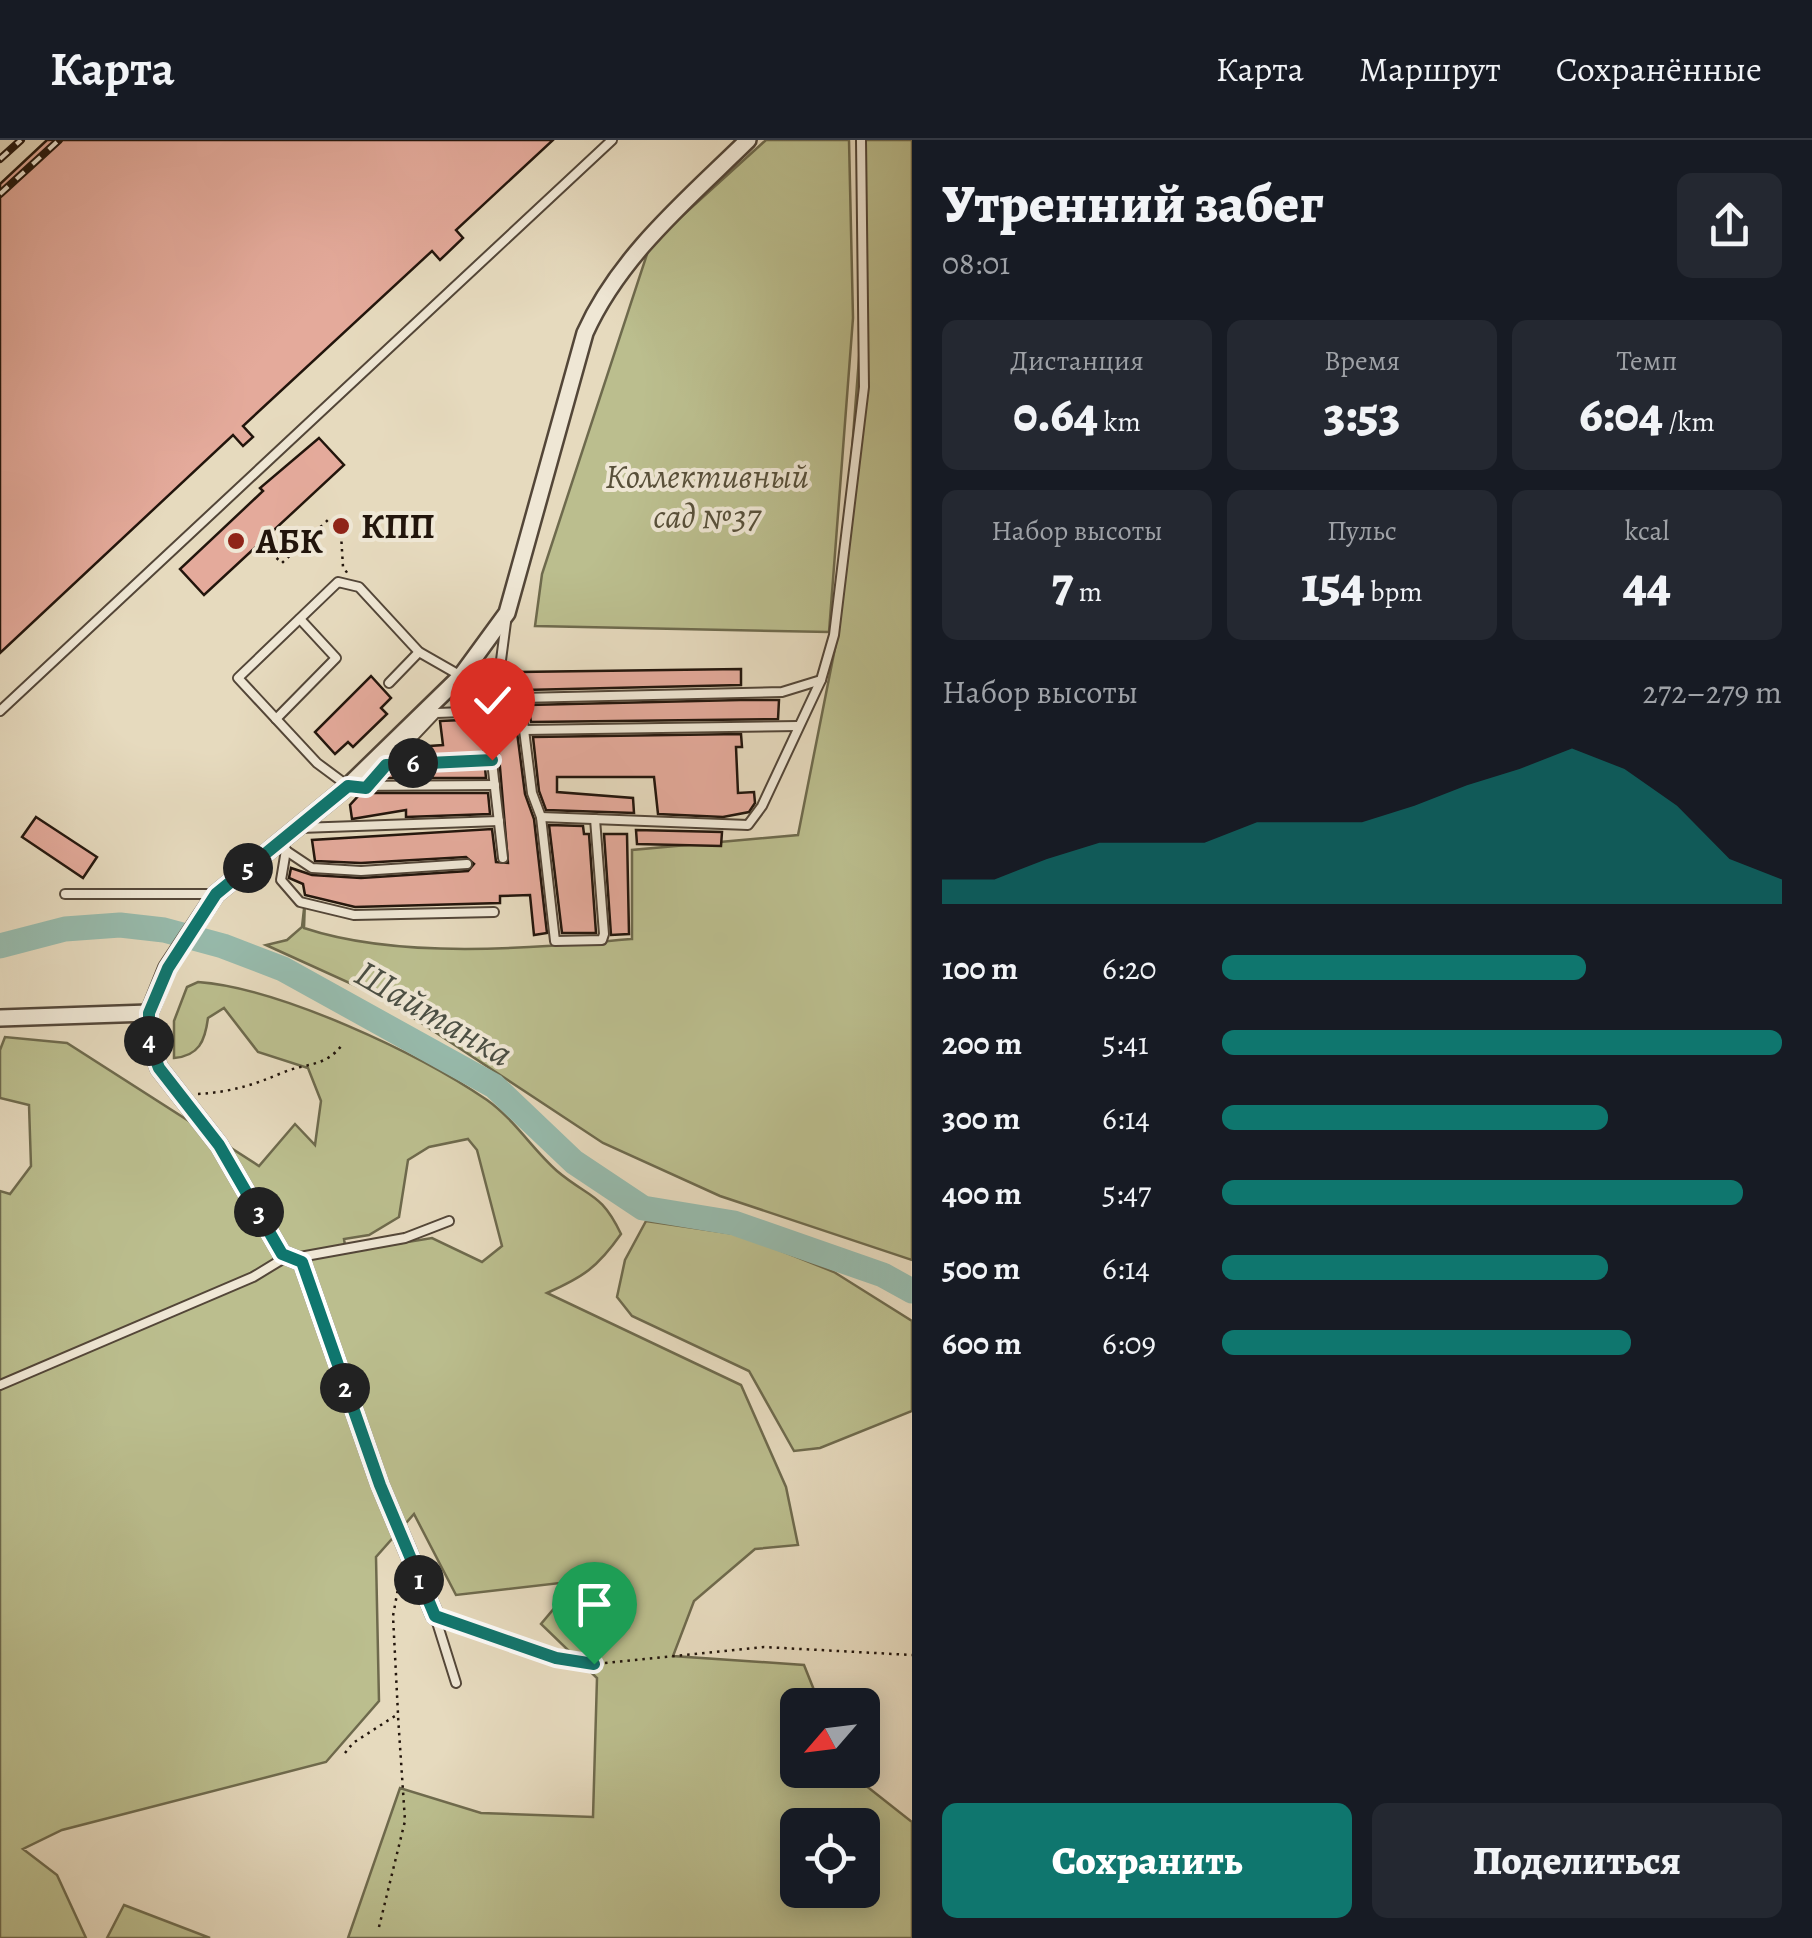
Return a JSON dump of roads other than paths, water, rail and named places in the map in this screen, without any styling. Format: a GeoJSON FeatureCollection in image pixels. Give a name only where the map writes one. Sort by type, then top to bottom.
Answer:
{"type":"FeatureCollection","features":[{"type":"Feature","properties":{"kind":"street"},"geometry":{"type":"LineString","coordinates":[[435,1616],[292,1257],[219,1145],[176,1093],[149,1042],[149,1013],[168,968],[216,894],[282,848],[348,786],[461,676],[508,613],[585,333],[599,300],[656,231],[748,140]]}},
{"type":"Feature","properties":{"kind":"street"},"geometry":{"type":"LineString","coordinates":[[0,1018],[149,1013]]}},
{"type":"Feature","properties":{"kind":"lane"},"geometry":{"type":"LineString","coordinates":[[0,712],[612,140]]}},
{"type":"Feature","properties":{"kind":"lane"},"geometry":{"type":"LineString","coordinates":[[541,817],[748,824],[762,806],[821,680],[834,636],[864,387],[861,140]]}},
{"type":"Feature","properties":{"kind":"lane"},"geometry":{"type":"LineString","coordinates":[[461,676],[418,652],[359,587],[338,582],[238,678],[317,763],[348,786],[495,785]]}},
{"type":"Feature","properties":{"kind":"lane"},"geometry":{"type":"LineString","coordinates":[[503,858],[492,760],[492,711],[508,613]]}},
{"type":"Feature","properties":{"kind":"lane"},"geometry":{"type":"LineString","coordinates":[[276,719],[336,658],[300,619]]}},
{"type":"Feature","properties":{"kind":"lane"},"geometry":{"type":"LineString","coordinates":[[388,683],[418,652]]}},
{"type":"Feature","properties":{"kind":"lane"},"geometry":{"type":"LineString","coordinates":[[498,668],[520,698],[532,793],[541,817],[555,941],[602,940],[604,934],[595,819]]}},
{"type":"Feature","properties":{"kind":"lane"},"geometry":{"type":"LineString","coordinates":[[520,698],[782,692],[821,680]]}},
{"type":"Feature","properties":{"kind":"lane"},"geometry":{"type":"LineString","coordinates":[[366,788],[436,713],[492,711]]}},
{"type":"Feature","properties":{"kind":"lane"},"geometry":{"type":"LineString","coordinates":[[524,730],[798,726]]}},
{"type":"Feature","properties":{"kind":"lane"},"geometry":{"type":"LineString","coordinates":[[386,765],[492,760]]}},
{"type":"Feature","properties":{"kind":"lane"},"geometry":{"type":"LineString","coordinates":[[300,828],[499,821]]}},
{"type":"Feature","properties":{"kind":"lane"},"geometry":{"type":"LineString","coordinates":[[282,848],[312,868],[361,871],[467,864]]}},
{"type":"Feature","properties":{"kind":"lane"},"geometry":{"type":"LineString","coordinates":[[282,848],[281,880],[300,902],[354,915],[494,912]]}},
{"type":"Feature","properties":{"kind":"lane"},"geometry":{"type":"LineString","coordinates":[[65,894],[216,894]]}},
{"type":"Feature","properties":{"kind":"lane"},"geometry":{"type":"LineString","coordinates":[[0,1385],[292,1257],[405,1238],[448,1221]]}},
{"type":"Feature","properties":{"kind":"lane"},"geometry":{"type":"LineString","coordinates":[[435,1616],[456,1682]]}},
{"type":"Feature","properties":{"kind":"waterway","name":"Шайтанка"},"geometry":{"type":"LineString","coordinates":[[0,946],[65,929],[120,925],[164,930],[223,946],[283,969],[494,1086],[574,1162],[643,1208],[734,1223],[883,1275],[912,1291]]}},
{"type":"Feature","properties":{"kind":"railway"},"geometry":{"type":"LineString","coordinates":[[0,159],[21,140]]}},
{"type":"Feature","properties":{"kind":"railway"},"geometry":{"type":"LineString","coordinates":[[0,194],[59,140]]}},
{"type":"Feature","properties":{"kind":"place","name":"КПП"},"geometry":{"type":"Point","coordinates":[341,526]}},
{"type":"Feature","properties":{"kind":"place","name":"АБК"},"geometry":{"type":"Point","coordinates":[236,541]}},
{"type":"Feature","properties":{"kind":"park label","name":"Коллективный сад №37"},"geometry":{"type":"Point","coordinates":[707,496]}}]}
